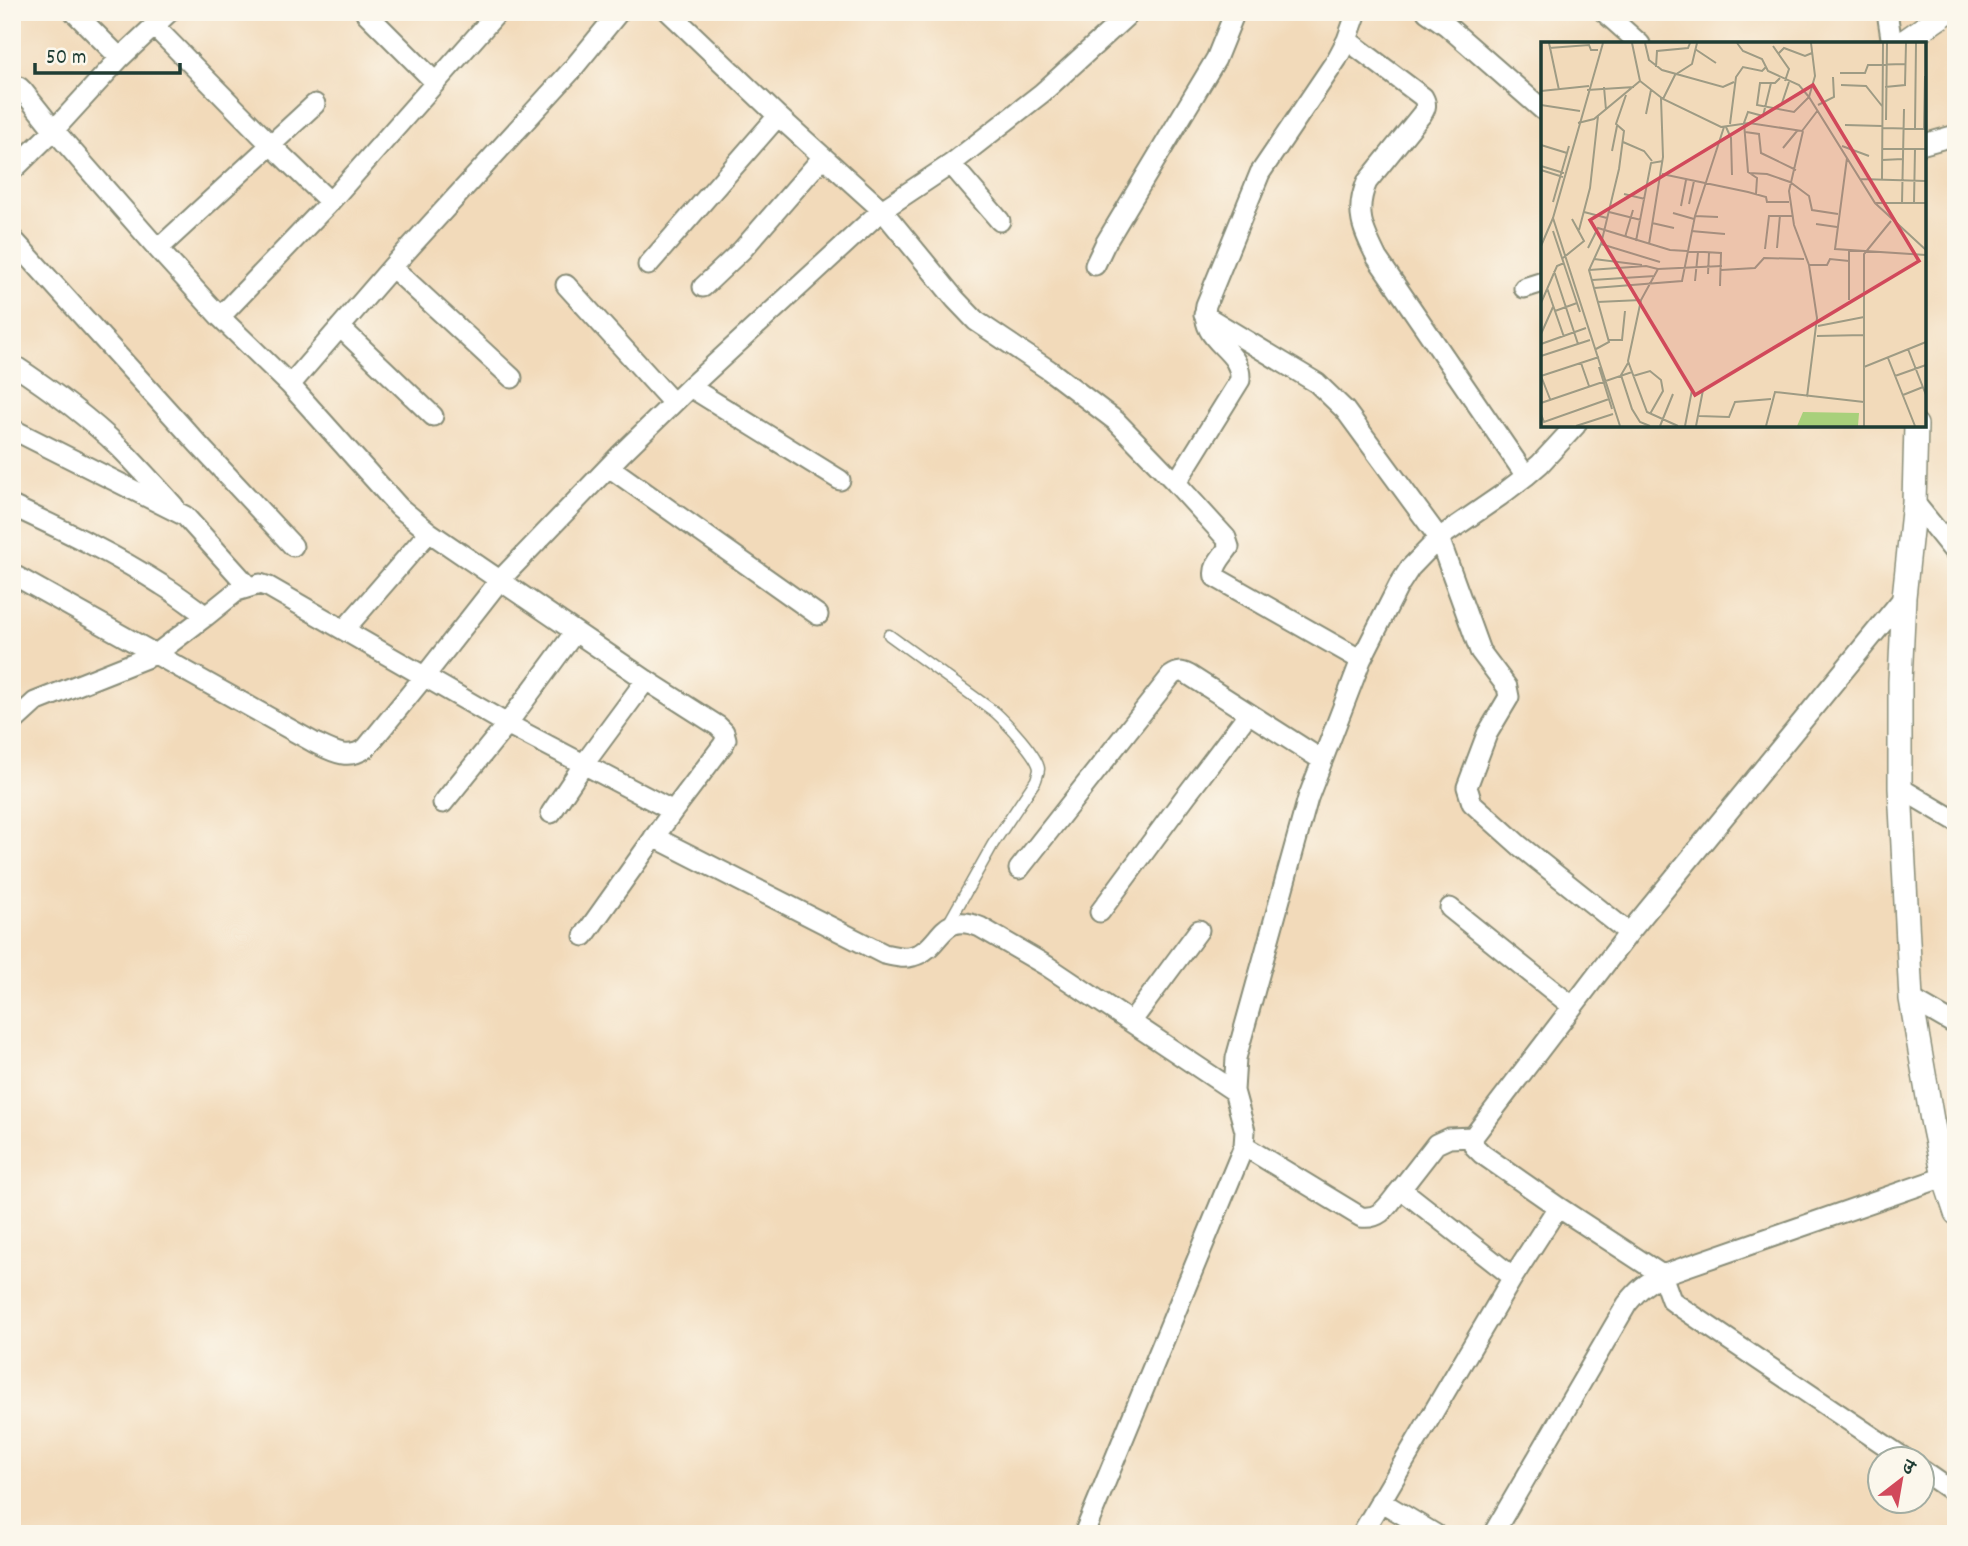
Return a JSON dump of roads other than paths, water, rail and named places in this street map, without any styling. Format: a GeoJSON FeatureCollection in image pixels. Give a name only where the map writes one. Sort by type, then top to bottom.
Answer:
{"type":"FeatureCollection","features":[{"type":"Feature","properties":{"kind":"street"},"geometry":{"type":"LineString","coordinates":[[74,12],[120,58]]}},
{"type":"Feature","properties":{"kind":"street"},"geometry":{"type":"LineString","coordinates":[[12,171],[120,58],[169,12]]}},
{"type":"Feature","properties":{"kind":"street"},"geometry":{"type":"LineString","coordinates":[[365,12],[435,82]]}},
{"type":"Feature","properties":{"kind":"street"},"geometry":{"type":"LineString","coordinates":[[220,317],[330,202],[498,12]]}},
{"type":"Feature","properties":{"kind":"street"},"geometry":{"type":"LineString","coordinates":[[290,385],[392,267],[570,72],[619,12]]}},
{"type":"Feature","properties":{"kind":"street"},"geometry":{"type":"LineString","coordinates":[[669,12],[778,116],[883,210],[976,321],[1049,370],[1116,421],[1176,482],[1228,542],[1228,547],[1213,573],[1215,577],[1361,660]]}},
{"type":"Feature","properties":{"kind":"street"},"geometry":{"type":"LineString","coordinates":[[12,574],[313,742],[349,755],[357,753],[366,748],[499,580],[673,403],[883,210],[951,163],[1042,93],[1131,12]]}},
{"type":"Feature","properties":{"kind":"street"},"geometry":{"type":"LineString","coordinates":[[1094,265],[1216,59],[1236,12]]}},
{"type":"Feature","properties":{"kind":"street"},"geometry":{"type":"LineString","coordinates":[[1176,482],[1240,380],[1238,365],[1205,324],[1206,305],[1260,173],[1331,69],[1347,40],[1357,12]]}},
{"type":"Feature","properties":{"kind":"street"},"geometry":{"type":"LineString","coordinates":[[1427,12],[1447,26],[1541,108]]}},
{"type":"Feature","properties":{"kind":"street"},"geometry":{"type":"LineString","coordinates":[[1604,12],[1638,42]]}},
{"type":"Feature","properties":{"kind":"street"},"geometry":{"type":"LineString","coordinates":[[1887,12],[1892,42]]}},
{"type":"Feature","properties":{"kind":"street"},"geometry":{"type":"LineString","coordinates":[[1903,42],[1947,12]]}},
{"type":"Feature","properties":{"kind":"street"},"geometry":{"type":"LineString","coordinates":[[154,26],[330,202]]}},
{"type":"Feature","properties":{"kind":"street"},"geometry":{"type":"LineString","coordinates":[[1347,40],[1426,101],[1422,114],[1367,182],[1361,194],[1359,211],[1364,232],[1377,258],[1526,476]]}},
{"type":"Feature","properties":{"kind":"street"},"geometry":{"type":"LineString","coordinates":[[12,87],[19,87],[158,249],[220,317],[290,385],[399,507],[429,532],[724,732],[726,739],[584,936]]}},
{"type":"Feature","properties":{"kind":"street"},"geometry":{"type":"LineString","coordinates":[[158,249],[315,104]]}},
{"type":"Feature","properties":{"kind":"street"},"geometry":{"type":"LineString","coordinates":[[648,265],[778,116]]}},
{"type":"Feature","properties":{"kind":"street"},"geometry":{"type":"LineString","coordinates":[[1926,143],[1956,135]]}},
{"type":"Feature","properties":{"kind":"street"},"geometry":{"type":"LineString","coordinates":[[703,287],[742,250],[823,157]]}},
{"type":"Feature","properties":{"kind":"street"},"geometry":{"type":"LineString","coordinates":[[951,163],[1000,221]]}},
{"type":"Feature","properties":{"kind":"street"},"geometry":{"type":"LineString","coordinates":[[12,238],[293,546]]}},
{"type":"Feature","properties":{"kind":"street"},"geometry":{"type":"LineString","coordinates":[[392,267],[512,378]]}},
{"type":"Feature","properties":{"kind":"street"},"geometry":{"type":"LineString","coordinates":[[566,285],[673,403]]}},
{"type":"Feature","properties":{"kind":"street"},"geometry":{"type":"LineString","coordinates":[[1204,316],[1302,373],[1328,393],[1345,410],[1439,538],[1480,651],[1507,687],[1509,697],[1487,734],[1467,787],[1472,803],[1520,846],[1629,933]]}},
{"type":"Feature","properties":{"kind":"street"},"geometry":{"type":"LineString","coordinates":[[340,327],[433,416]]}},
{"type":"Feature","properties":{"kind":"street"},"geometry":{"type":"LineString","coordinates":[[12,364],[55,392],[119,447],[248,586]]}},
{"type":"Feature","properties":{"kind":"street"},"geometry":{"type":"LineString","coordinates":[[690,387],[840,480]]}},
{"type":"Feature","properties":{"kind":"street"},"geometry":{"type":"LineString","coordinates":[[1084,1534],[1244,1146],[1245,1130],[1234,1091],[1236,1058],[1299,827],[1361,660],[1410,568],[1439,538],[1500,496],[1540,464],[1574,427]]}},
{"type":"Feature","properties":{"kind":"street"},"geometry":{"type":"LineString","coordinates":[[1916,427],[1914,502],[1900,681],[1900,788],[1911,999],[1931,1120],[1944,1177],[1956,1213]]}},
{"type":"Feature","properties":{"kind":"street"},"geometry":{"type":"LineString","coordinates":[[12,429],[185,516]]}},
{"type":"Feature","properties":{"kind":"street"},"geometry":{"type":"LineString","coordinates":[[609,467],[818,615]]}},
{"type":"Feature","properties":{"kind":"street"},"geometry":{"type":"LineString","coordinates":[[1914,502],[1956,554]]}},
{"type":"Feature","properties":{"kind":"street"},"geometry":{"type":"LineString","coordinates":[[12,506],[128,564],[206,617]]}},
{"type":"Feature","properties":{"kind":"street"},"geometry":{"type":"LineString","coordinates":[[344,630],[429,532]]}},
{"type":"Feature","properties":{"kind":"street"},"geometry":{"type":"LineString","coordinates":[[14,718],[35,702],[156,654],[237,590],[260,584],[508,724],[673,811]]}},
{"type":"Feature","properties":{"kind":"street"},"geometry":{"type":"LineString","coordinates":[[1883,1444],[1679,1306],[1671,1300],[1662,1275],[1482,1154],[1474,1146],[1473,1137],[1629,933],[1905,597]]}},
{"type":"Feature","properties":{"kind":"street"},"geometry":{"type":"LineString","coordinates":[[443,803],[508,724],[575,632]]}},
{"type":"Feature","properties":{"kind":"street"},"geometry":{"type":"LineString","coordinates":[[1019,869],[1171,676],[1177,672],[1189,675],[1322,760]]}},
{"type":"Feature","properties":{"kind":"street"},"geometry":{"type":"LineString","coordinates":[[551,813],[646,680]]}},
{"type":"Feature","properties":{"kind":"street"},"geometry":{"type":"LineString","coordinates":[[1100,912],[1248,713]]}},
{"type":"Feature","properties":{"kind":"street"},"geometry":{"type":"LineString","coordinates":[[1900,788],[1956,821]]}},
{"type":"Feature","properties":{"kind":"street"},"geometry":{"type":"LineString","coordinates":[[654,837],[884,954],[912,957],[923,952],[955,922],[968,922],[980,927],[1047,966],[1234,1091]]}},
{"type":"Feature","properties":{"kind":"street"},"geometry":{"type":"LineString","coordinates":[[1450,908],[1572,1006]]}},
{"type":"Feature","properties":{"kind":"street"},"geometry":{"type":"LineString","coordinates":[[1131,1022],[1199,930]]}},
{"type":"Feature","properties":{"kind":"street"},"geometry":{"type":"LineString","coordinates":[[1911,999],[1956,1025]]}},
{"type":"Feature","properties":{"kind":"street"},"geometry":{"type":"LineString","coordinates":[[1244,1146],[1361,1217],[1371,1218],[1380,1214],[1436,1144],[1449,1139],[1473,1137]]}},
{"type":"Feature","properties":{"kind":"street"},"geometry":{"type":"LineString","coordinates":[[1493,1534],[1638,1290],[1662,1275],[1944,1177]]}},
{"type":"Feature","properties":{"kind":"street"},"geometry":{"type":"LineString","coordinates":[[1401,1189],[1513,1277]]}},
{"type":"Feature","properties":{"kind":"street"},"geometry":{"type":"LineString","coordinates":[[1365,1528],[1513,1277],[1558,1207]]}},
{"type":"Feature","properties":{"kind":"street"},"geometry":{"type":"LineString","coordinates":[[1937,1481],[1956,1494]]}},
{"type":"Feature","properties":{"kind":"street"},"geometry":{"type":"LineString","coordinates":[[1380,1501],[1435,1534]]}},
{"type":"Feature","properties":{"kind":"lane"},"geometry":{"type":"LineString","coordinates":[[889,635],[1007,722],[1037,762],[1039,771],[1036,780],[993,844],[945,929]]}}]}
